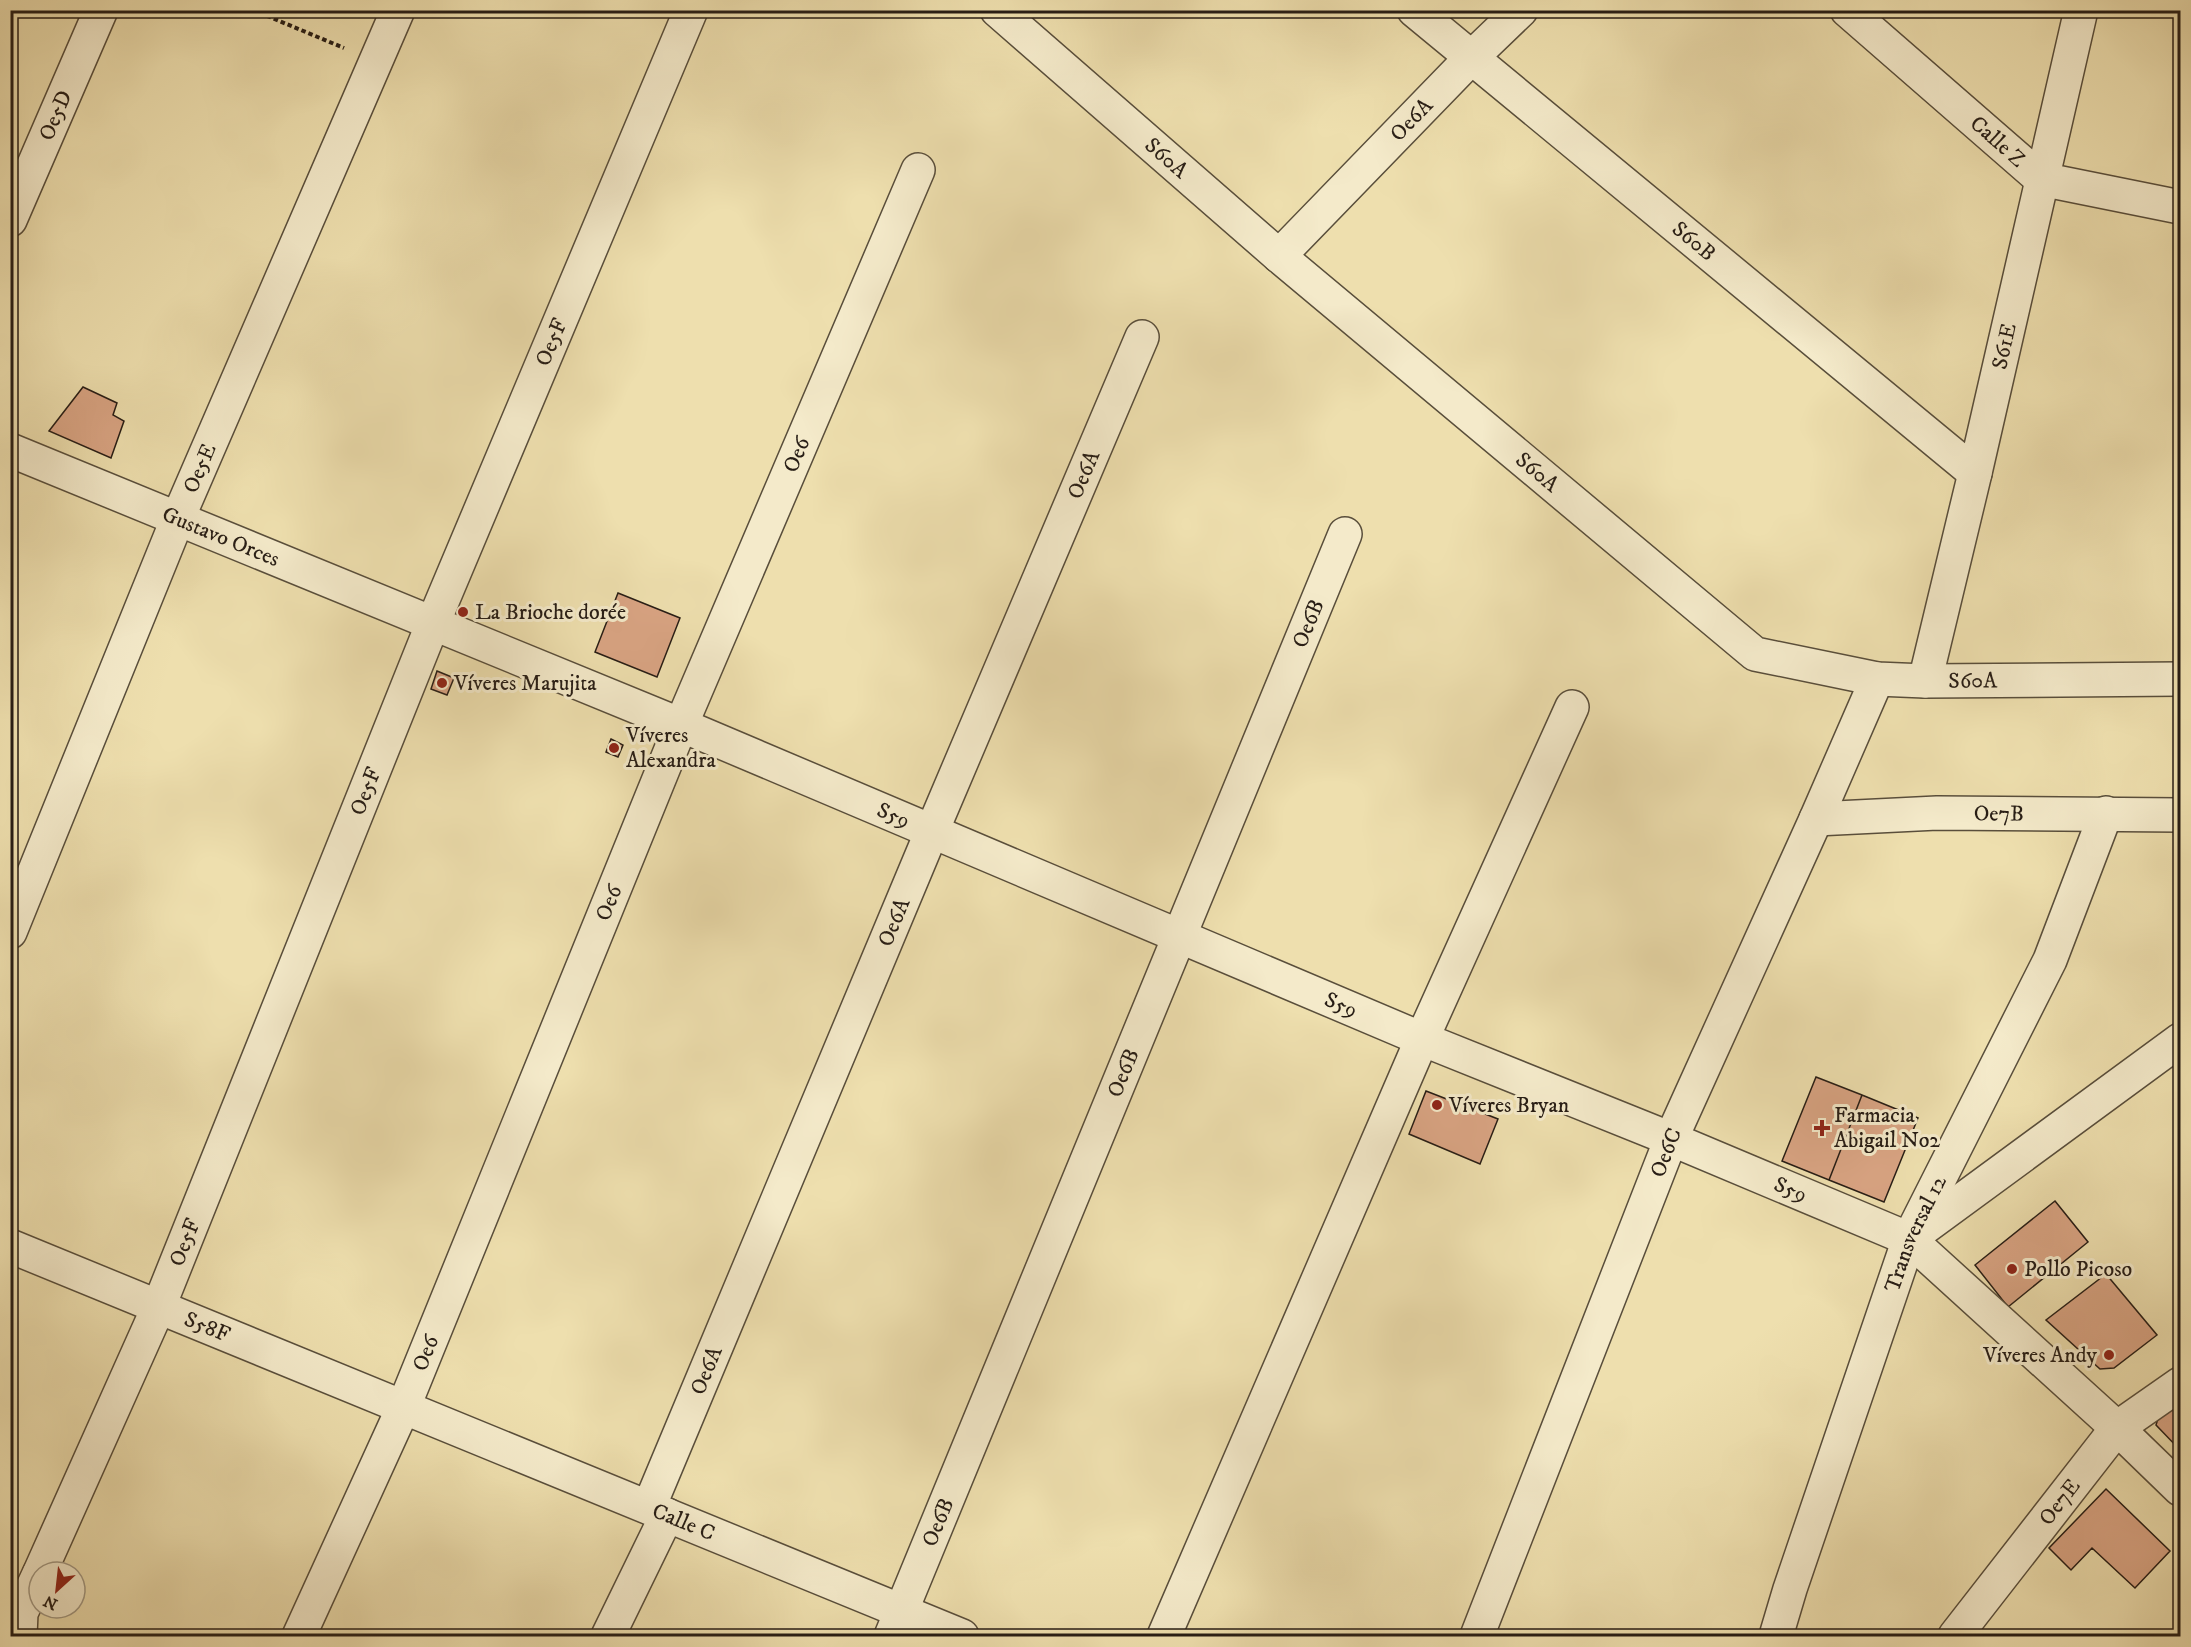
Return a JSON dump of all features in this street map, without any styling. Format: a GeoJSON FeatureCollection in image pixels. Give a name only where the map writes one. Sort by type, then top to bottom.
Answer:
{"type":"FeatureCollection","features":[{"type":"Feature","properties":{"kind":"street","name":"Oe5D"},"geometry":{"type":"LineString","coordinates":[[10,220],[101,10]]}},
{"type":"Feature","properties":{"kind":"street","name":"Oe5E"},"geometry":{"type":"LineString","coordinates":[[10,932],[178,518],[398,10]]}},
{"type":"Feature","properties":{"kind":"street","name":"Oe5F"},"geometry":{"type":"LineString","coordinates":[[45,1560],[159,1306],[433,623],[691,10]]}},
{"type":"Feature","properties":{"kind":"street","name":"S60A"},"geometry":{"type":"LineString","coordinates":[[997,10],[1279,256],[1755,654],[1877,679],[1925,681],[2180,679]]}},
{"type":"Feature","properties":{"kind":"street","name":"S60B"},"geometry":{"type":"LineString","coordinates":[[1414,10],[1975,473]]}},
{"type":"Feature","properties":{"kind":"street","name":"Oe6A"},"geometry":{"type":"LineString","coordinates":[[1279,256],[1471,58],[1521,10]]}},
{"type":"Feature","properties":{"kind":"street","name":"Calle Z"},"geometry":{"type":"LineString","coordinates":[[1847,10],[2041,178],[2181,207]]}},
{"type":"Feature","properties":{"kind":"street","name":"S61E"},"geometry":{"type":"LineString","coordinates":[[1925,681],[1975,473],[2080,10]]}},
{"type":"Feature","properties":{"kind":"street","name":"Oe6"},"geometry":{"type":"LineString","coordinates":[[299,1636],[404,1406],[681,725],[918,170]]}},
{"type":"Feature","properties":{"kind":"street","name":"Oe6A"},"geometry":{"type":"LineString","coordinates":[[608,1636],[932,831],[1142,338]]}},
{"type":"Feature","properties":{"kind":"street","name":"Gustavo Orces"},"geometry":{"type":"LineString","coordinates":[[10,450],[433,623]]}},
{"type":"Feature","properties":{"kind":"street","name":"Oe6B"},"geometry":{"type":"LineString","coordinates":[[896,1624],[1345,534]]}},
{"type":"Feature","properties":{"kind":"street","name":"S59"},"geometry":{"type":"LineString","coordinates":[[433,623],[681,725],[1422,1039],[1671,1139],[1909,1239],[2117,1428],[2181,1490]]}},
{"type":"Feature","properties":{"kind":"street","name":"Oe6C"},"geometry":{"type":"LineString","coordinates":[[1477,1636],[1671,1139],[1877,679]]}},
{"type":"Feature","properties":{"kind":"street"},"geometry":{"type":"LineString","coordinates":[[1164,1636],[1422,1039],[1572,707]]}},
{"type":"Feature","properties":{"kind":"street","name":"Oe7B"},"geometry":{"type":"LineString","coordinates":[[1816,819],[1937,813],[2181,815]]}},
{"type":"Feature","properties":{"kind":"street","name":"Transversal 12"},"geometry":{"type":"LineString","coordinates":[[1776,1636],[1909,1239],[2050,960],[2106,813]]}},
{"type":"Feature","properties":{"kind":"street"},"geometry":{"type":"LineString","coordinates":[[1909,1239],[2181,1040]]}},
{"type":"Feature","properties":{"kind":"street","name":"S58F"},"geometry":{"type":"LineString","coordinates":[[10,1246],[404,1406]]}},
{"type":"Feature","properties":{"kind":"street","name":"Oe7E"},"geometry":{"type":"LineString","coordinates":[[1955,1636],[2117,1428],[2181,1384]]}},
{"type":"Feature","properties":{"kind":"street","name":"Calle C"},"geometry":{"type":"LineString","coordinates":[[404,1406],[658,1511],[896,1624],[962,1636]]}},
{"type":"Feature","properties":{"kind":"street","name":"Oe5F"},"geometry":{"type":"LineString","coordinates":[[20,1636],[21,1613],[27,1600]]}},
{"type":"Feature","properties":{"kind":"path"},"geometry":{"type":"LineString","coordinates":[[253,10],[377,62]]}},
{"type":"Feature","properties":{"kind":"building"},"geometry":{"type":"Polygon","coordinates":[[[83,387],[117,403],[113,415],[124,421],[111,458],[49,431],[83,387]]]}},
{"type":"Feature","properties":{"kind":"building"},"geometry":{"type":"Polygon","coordinates":[[[618,593],[680,618],[657,677],[595,652],[618,593]]]}},
{"type":"Feature","properties":{"kind":"building","name":"Víveres Marujita"},"geometry":{"type":"Polygon","coordinates":[[[437,671],[454,678],[447,695],[431,689],[437,671]]]}},
{"type":"Feature","properties":{"kind":"building","name":"Víveres Alexandra"},"geometry":{"type":"Polygon","coordinates":[[[611,739],[623,745],[618,757],[606,752],[611,739]]]}},
{"type":"Feature","properties":{"kind":"building","name":"Farmacia Abigail No2"},"geometry":{"type":"Polygon","coordinates":[[[1816,1077],[1862,1095],[1829,1180],[1782,1161],[1816,1077]]]}},
{"type":"Feature","properties":{"kind":"building"},"geometry":{"type":"Polygon","coordinates":[[[1426,1091],[1498,1119],[1480,1164],[1409,1134],[1426,1091]]]}},
{"type":"Feature","properties":{"kind":"building"},"geometry":{"type":"Polygon","coordinates":[[[1862,1095],[1918,1118],[1884,1202],[1829,1180],[1862,1095]]]}},
{"type":"Feature","properties":{"kind":"building"},"geometry":{"type":"Polygon","coordinates":[[[2055,1201],[2088,1242],[2008,1307],[1975,1265],[2055,1201]]]}},
{"type":"Feature","properties":{"kind":"building"},"geometry":{"type":"Polygon","coordinates":[[[2106,1274],[2157,1335],[2114,1368],[2100,1369],[2046,1320],[2106,1274]]]}},
{"type":"Feature","properties":{"kind":"building"},"geometry":{"type":"Polygon","coordinates":[[[2180,1400],[2180,1450],[2156,1425],[2160,1412],[2180,1400]]]}},
{"type":"Feature","properties":{"kind":"building"},"geometry":{"type":"Polygon","coordinates":[[[2106,1489],[2170,1551],[2135,1588],[2092,1548],[2071,1570],[2049,1548],[2106,1489]]]}},
{"type":"Feature","properties":{"kind":"place","name":"La Brioche dorée"},"geometry":{"type":"Point","coordinates":[463,612]}},
{"type":"Feature","properties":{"kind":"place","name":"Víveres Marujita"},"geometry":{"type":"Point","coordinates":[442,683]}},
{"type":"Feature","properties":{"kind":"place","name":"Víveres Alexandra"},"geometry":{"type":"Point","coordinates":[614,748]}},
{"type":"Feature","properties":{"kind":"place","name":"Víveres Bryan"},"geometry":{"type":"Point","coordinates":[1437,1105]}},
{"type":"Feature","properties":{"kind":"place","name":"Farmacia Abigail No2"},"geometry":{"type":"Point","coordinates":[1822,1128]}},
{"type":"Feature","properties":{"kind":"place","name":"Pollo Picoso"},"geometry":{"type":"Point","coordinates":[2012,1269]}},
{"type":"Feature","properties":{"kind":"place","name":"Víveres Andy"},"geometry":{"type":"Point","coordinates":[2109,1355]}}]}
